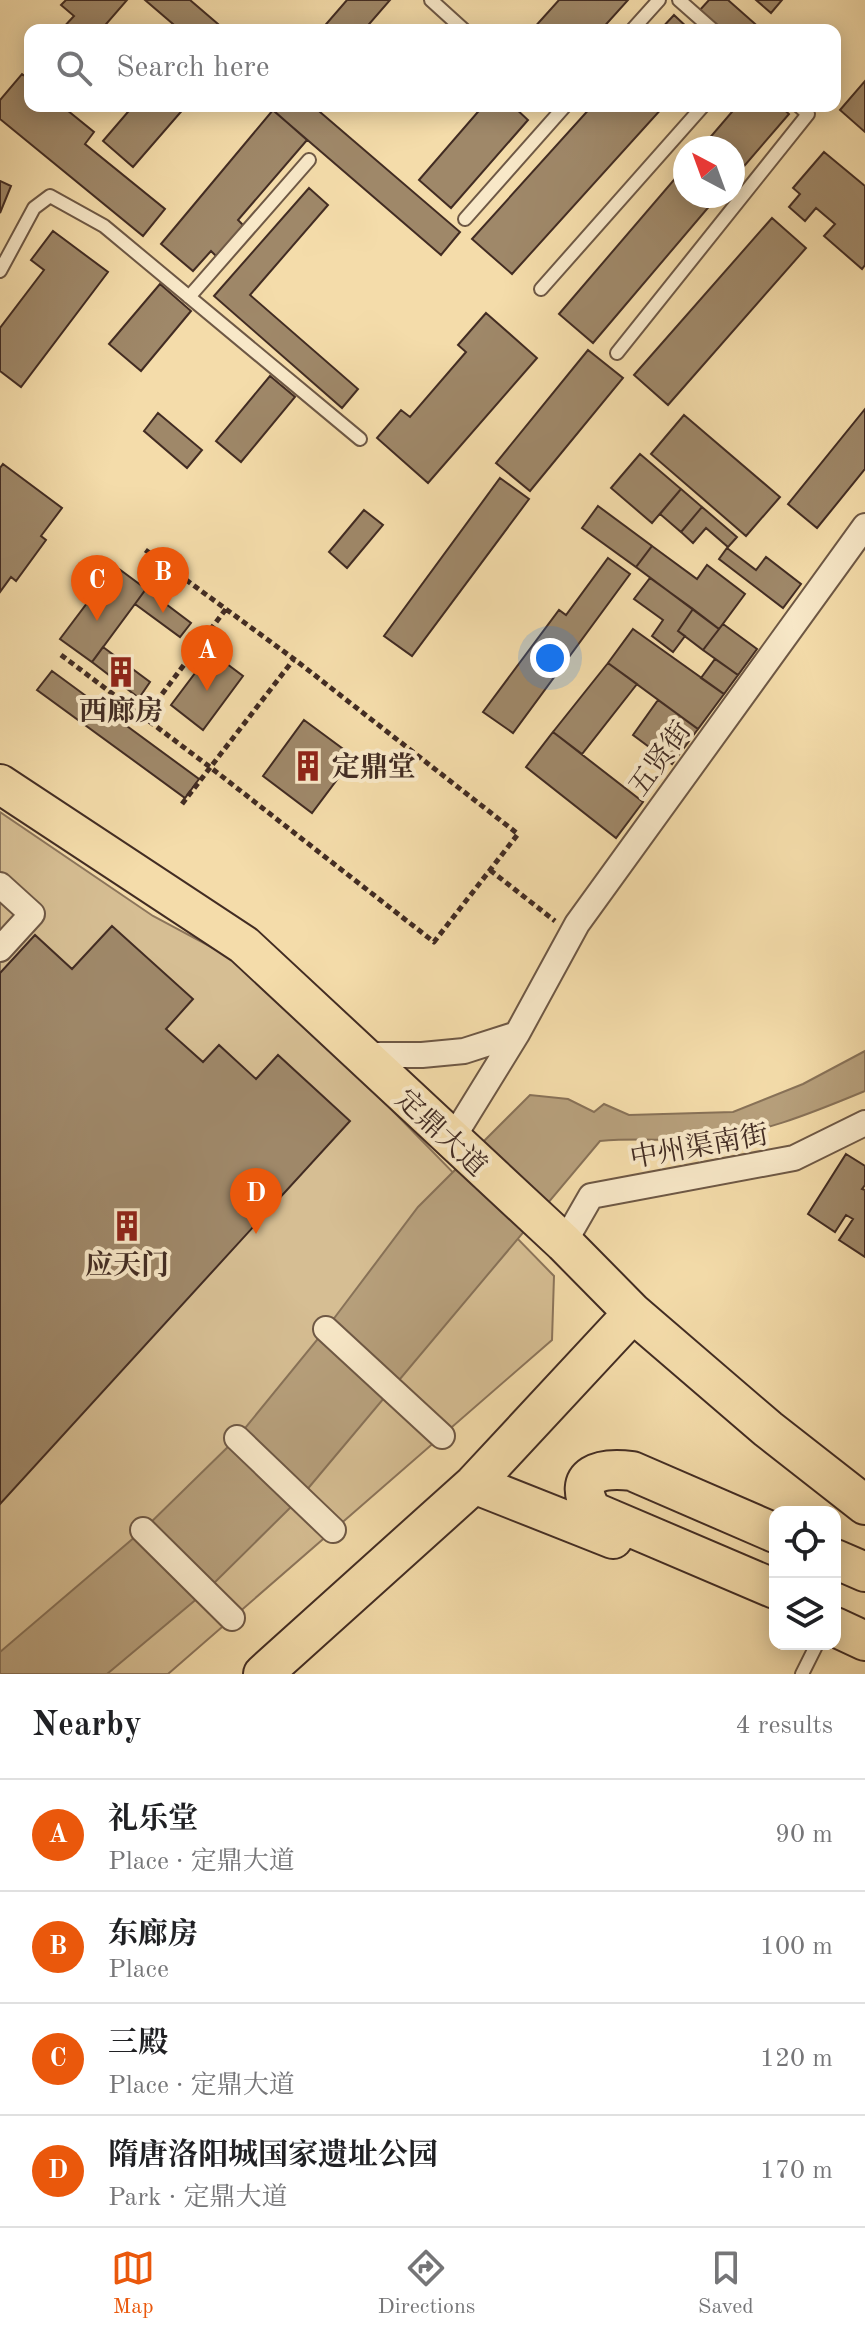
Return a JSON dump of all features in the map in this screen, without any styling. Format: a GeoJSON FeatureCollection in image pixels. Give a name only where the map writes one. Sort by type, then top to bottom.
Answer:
{"type":"FeatureCollection","features":[{"type":"Feature","properties":{"kind":"main road","name":"定鼎大道"},"geometry":{"type":"LineString","coordinates":[[0,784],[244,945],[552,1232],[633,1313],[768,1429],[865,1505]]}},
{"type":"Feature","properties":{"kind":"main road"},"geometry":{"type":"LineString","coordinates":[[263,1674],[474,1484],[633,1313]]}},
{"type":"Feature","properties":{"kind":"main road"},"geometry":{"type":"LineString","coordinates":[[769,1530],[632,1471],[609,1468],[594,1474],[585,1485],[584,1498],[592,1511],[769,1586]]}},
{"type":"Feature","properties":{"kind":"main road"},"geometry":{"type":"LineString","coordinates":[[474,1484],[769,1601]]}},
{"type":"Feature","properties":{"kind":"main road"},"geometry":{"type":"LineString","coordinates":[[841,1562],[865,1572]]}},
{"type":"Feature","properties":{"kind":"main road"},"geometry":{"type":"LineString","coordinates":[[841,1616],[865,1626]]}},
{"type":"Feature","properties":{"kind":"main road"},"geometry":{"type":"LineString","coordinates":[[841,1630],[865,1641]]}},
{"type":"Feature","properties":{"kind":"street","name":"五贤街"},"geometry":{"type":"LineString","coordinates":[[457,1146],[572,934],[865,526]]}},
{"type":"Feature","properties":{"kind":"street"},"geometry":{"type":"LineString","coordinates":[[0,885],[32,914],[0,949]]}},
{"type":"Feature","properties":{"kind":"street"},"geometry":{"type":"LineString","coordinates":[[359,1055],[464,1051],[517,1034]]}},
{"type":"Feature","properties":{"kind":"street","name":"中州渠南街"},"geometry":{"type":"LineString","coordinates":[[552,1232],[591,1196],[794,1158],[865,1123]]}},
{"type":"Feature","properties":{"kind":"street"},"geometry":{"type":"LineString","coordinates":[[326,1329],[442,1436]]}},
{"type":"Feature","properties":{"kind":"street"},"geometry":{"type":"LineString","coordinates":[[237,1438],[333,1530]]}},
{"type":"Feature","properties":{"kind":"street"},"geometry":{"type":"LineString","coordinates":[[143,1530],[232,1618]]}},
{"type":"Feature","properties":{"kind":"lane"},"geometry":{"type":"LineString","coordinates":[[431,0],[457,24]]}},
{"type":"Feature","properties":{"kind":"lane"},"geometry":{"type":"LineString","coordinates":[[637,24],[659,0]]}},
{"type":"Feature","properties":{"kind":"lane"},"geometry":{"type":"LineString","coordinates":[[679,0],[706,24]]}},
{"type":"Feature","properties":{"kind":"lane"},"geometry":{"type":"LineString","coordinates":[[465,219],[554,112]]}},
{"type":"Feature","properties":{"kind":"lane"},"geometry":{"type":"LineString","coordinates":[[541,289],[698,112]]}},
{"type":"Feature","properties":{"kind":"lane"},"geometry":{"type":"LineString","coordinates":[[617,353],[808,114],[806,112]]}},
{"type":"Feature","properties":{"kind":"lane"},"geometry":{"type":"LineString","coordinates":[[189,297],[309,160]]}},
{"type":"Feature","properties":{"kind":"lane"},"geometry":{"type":"LineString","coordinates":[[0,271],[34,208],[50,196],[104,226],[360,439]]}},
{"type":"Feature","properties":{"kind":"lane"},"geometry":{"type":"LineString","coordinates":[[802,1674],[814,1650]]}},
{"type":"Feature","properties":{"kind":"path"},"geometry":{"type":"LineString","coordinates":[[61,655],[434,942],[518,834],[294,659],[144,549]]}},
{"type":"Feature","properties":{"kind":"path"},"geometry":{"type":"LineString","coordinates":[[144,718],[226,609]]}},
{"type":"Feature","properties":{"kind":"path"},"geometry":{"type":"LineString","coordinates":[[182,804],[294,659]]}},
{"type":"Feature","properties":{"kind":"path"},"geometry":{"type":"LineString","coordinates":[[490,870],[572,934]]}},
{"type":"Feature","properties":{"kind":"shaded area"},"geometry":{"type":"Polygon","coordinates":[[[0,812],[153,916],[230,957],[346,1063],[554,1276],[552,1340],[168,1674],[0,1674],[0,812]]]}},
{"type":"Feature","properties":{"kind":"shaded area"},"geometry":{"type":"Polygon","coordinates":[[[865,1051],[865,1091],[784,1122],[721,1137],[600,1141],[300,1498],[205,1592],[107,1674],[0,1674],[0,1652],[143,1530],[237,1438],[326,1329],[418,1207],[530,1095],[568,1099],[594,1112],[604,1104],[629,1115],[733,1112],[803,1084],[865,1051]]]}},
{"type":"Feature","properties":{"kind":"building"},"geometry":{"type":"Polygon","coordinates":[[[66,0],[127,0],[106,24],[67,24],[74,16],[61,5],[66,0]]]}},
{"type":"Feature","properties":{"kind":"building"},"geometry":{"type":"Polygon","coordinates":[[[145,0],[190,0],[218,24],[173,24],[145,0]]]}},
{"type":"Feature","properties":{"kind":"building"},"geometry":{"type":"Polygon","coordinates":[[[347,0],[390,0],[369,24],[326,24],[347,0]]]}},
{"type":"Feature","properties":{"kind":"building"},"geometry":{"type":"Polygon","coordinates":[[[559,0],[628,0],[606,24],[537,24],[559,0]]]}},
{"type":"Feature","properties":{"kind":"building"},"geometry":{"type":"Polygon","coordinates":[[[709,0],[728,0],[755,24],[714,24],[699,11],[709,0]]]}},
{"type":"Feature","properties":{"kind":"building"},"geometry":{"type":"Polygon","coordinates":[[[756,0],[782,0],[771,13],[756,0]]]}},
{"type":"Feature","properties":{"kind":"building"},"geometry":{"type":"Polygon","coordinates":[[[674,15],[684,24],[666,24],[674,15]]]}},
{"type":"Feature","properties":{"kind":"building"},"geometry":{"type":"Polygon","coordinates":[[[22,74],[24,112],[69,112],[94,132],[85,144],[165,209],[143,236],[0,119],[0,100],[22,74]]]}},
{"type":"Feature","properties":{"kind":"building"},"geometry":{"type":"Polygon","coordinates":[[[865,81],[865,132],[841,109],[865,81]]]}},
{"type":"Feature","properties":{"kind":"building"},"geometry":{"type":"Polygon","coordinates":[[[128,112],[181,112],[133,167],[103,141],[128,112]]]}},
{"type":"Feature","properties":{"kind":"building"},"geometry":{"type":"Polygon","coordinates":[[[271,112],[275,112],[307,140],[238,220],[244,226],[217,257],[211,251],[193,271],[161,244],[271,112]]]}},
{"type":"Feature","properties":{"kind":"building"},"geometry":{"type":"Polygon","coordinates":[[[275,112],[320,112],[460,232],[441,255],[275,112]]]}},
{"type":"Feature","properties":{"kind":"building"},"geometry":{"type":"Polygon","coordinates":[[[478,112],[519,112],[528,120],[451,208],[419,180],[478,112]]]}},
{"type":"Feature","properties":{"kind":"building"},"geometry":{"type":"Polygon","coordinates":[[[587,112],[659,112],[512,274],[472,239],[587,112]]]}},
{"type":"Feature","properties":{"kind":"building"},"geometry":{"type":"Polygon","coordinates":[[[732,112],[789,114],[745,165],[745,136],[711,136],[732,112]]]}},
{"type":"Feature","properties":{"kind":"building"},"geometry":{"type":"Polygon","coordinates":[[[824,152],[865,186],[865,265],[862,269],[824,236],[835,224],[816,208],[805,221],[789,207],[800,194],[793,188],[824,152]]]}},
{"type":"Feature","properties":{"kind":"building"},"geometry":{"type":"Polygon","coordinates":[[[0,181],[11,186],[0,213],[0,181]]]}},
{"type":"Feature","properties":{"kind":"building"},"geometry":{"type":"Polygon","coordinates":[[[673,181],[673,208],[708,208],[593,343],[559,314],[673,181]]]}},
{"type":"Feature","properties":{"kind":"building"},"geometry":{"type":"Polygon","coordinates":[[[309,188],[328,205],[250,295],[358,389],[342,408],[214,296],[309,188]]]}},
{"type":"Feature","properties":{"kind":"building"},"geometry":{"type":"Polygon","coordinates":[[[772,218],[806,248],[668,405],[634,375],[772,218]]]}},
{"type":"Feature","properties":{"kind":"building"},"geometry":{"type":"Polygon","coordinates":[[[53,231],[108,272],[21,387],[0,371],[0,328],[44,270],[31,260],[53,231]]]}},
{"type":"Feature","properties":{"kind":"building"},"geometry":{"type":"Polygon","coordinates":[[[160,284],[191,311],[141,371],[109,344],[160,284]]]}},
{"type":"Feature","properties":{"kind":"building"},"geometry":{"type":"Polygon","coordinates":[[[486,313],[537,358],[428,483],[377,438],[401,410],[410,417],[466,352],[458,345],[486,313]]]}},
{"type":"Feature","properties":{"kind":"building"},"geometry":{"type":"Polygon","coordinates":[[[588,350],[623,378],[530,491],[496,463],[588,350]]]}},
{"type":"Feature","properties":{"kind":"building"},"geometry":{"type":"Polygon","coordinates":[[[270,376],[295,397],[241,462],[216,441],[270,376]]]}},
{"type":"Feature","properties":{"kind":"building"},"geometry":{"type":"Polygon","coordinates":[[[865,409],[865,469],[817,528],[788,504],[865,409]]]}},
{"type":"Feature","properties":{"kind":"building"},"geometry":{"type":"Polygon","coordinates":[[[158,413],[202,450],[187,468],[144,431],[158,413]]]}},
{"type":"Feature","properties":{"kind":"building"},"geometry":{"type":"Polygon","coordinates":[[[684,415],[780,497],[746,536],[651,454],[684,415]]]}},
{"type":"Feature","properties":{"kind":"building"},"geometry":{"type":"Polygon","coordinates":[[[640,454],[681,489],[652,523],[611,488],[640,454]]]}},
{"type":"Feature","properties":{"kind":"building"},"geometry":{"type":"Polygon","coordinates":[[[3,464],[62,508],[41,536],[46,540],[16,581],[11,577],[0,592],[0,468],[3,464]]]}},
{"type":"Feature","properties":{"kind":"building"},"geometry":{"type":"Polygon","coordinates":[[[500,478],[529,499],[412,656],[384,636],[500,478]]]}},
{"type":"Feature","properties":{"kind":"building"},"geometry":{"type":"Polygon","coordinates":[[[681,489],[702,507],[681,532],[660,514],[681,489]]]}},
{"type":"Feature","properties":{"kind":"building"},"geometry":{"type":"Polygon","coordinates":[[[598,506],[652,546],[636,567],[582,528],[598,506]]]}},
{"type":"Feature","properties":{"kind":"building"},"geometry":{"type":"Polygon","coordinates":[[[702,507],[737,537],[728,547],[706,528],[693,543],[681,532],[702,507]]]}},
{"type":"Feature","properties":{"kind":"building"},"geometry":{"type":"Polygon","coordinates":[[[364,510],[383,525],[347,568],[329,552],[364,510]]]}},
{"type":"Feature","properties":{"kind":"building"},"geometry":{"type":"Polygon","coordinates":[[[652,546],[697,579],[707,565],[745,594],[719,629],[636,567],[652,546]]]}},
{"type":"Feature","properties":{"kind":"building"},"geometry":{"type":"Polygon","coordinates":[[[727,548],[756,570],[766,557],[801,584],[783,608],[719,559],[727,548]]]}},
{"type":"Feature","properties":{"kind":"building"},"geometry":{"type":"Polygon","coordinates":[[[608,558],[630,574],[513,733],[483,712],[559,610],[566,615],[608,558]]]}},
{"type":"Feature","properties":{"kind":"building"},"geometry":{"type":"Polygon","coordinates":[[[115,566],[146,589],[92,662],[60,639],[115,566]]]}},
{"type":"Feature","properties":{"kind":"building"},"geometry":{"type":"Polygon","coordinates":[[[650,578],[693,609],[678,631],[685,636],[673,652],[652,636],[663,620],[634,599],[650,578]]]}},
{"type":"Feature","properties":{"kind":"building"},"geometry":{"type":"Polygon","coordinates":[[[146,589],[191,623],[180,637],[135,604],[146,589]]]}},
{"type":"Feature","properties":{"kind":"building"},"geometry":{"type":"Polygon","coordinates":[[[693,609],[719,629],[703,650],[678,631],[693,609]]]}},
{"type":"Feature","properties":{"kind":"building"},"geometry":{"type":"Polygon","coordinates":[[[723,624],[757,649],[738,675],[703,650],[723,624]]]}},
{"type":"Feature","properties":{"kind":"building"},"geometry":{"type":"Polygon","coordinates":[[[633,629],[724,694],[698,729],[608,663],[633,629]]]}},
{"type":"Feature","properties":{"kind":"building","name":"西廊房"},"geometry":{"type":"Polygon","coordinates":[[[103,647],[150,682],[139,698],[92,662],[103,647]]]}},
{"type":"Feature","properties":{"kind":"building"},"geometry":{"type":"Polygon","coordinates":[[[211,652],[243,676],[203,730],[171,705],[211,652]]]}},
{"type":"Feature","properties":{"kind":"building"},"geometry":{"type":"Polygon","coordinates":[[[715,659],[738,675],[724,694],[701,678],[715,659]]]}},
{"type":"Feature","properties":{"kind":"building"},"geometry":{"type":"Polygon","coordinates":[[[608,663],[637,684],[582,754],[553,732],[608,663]]]}},
{"type":"Feature","properties":{"kind":"building"},"geometry":{"type":"Polygon","coordinates":[[[52,671],[199,779],[185,798],[37,690],[52,671]]]}},
{"type":"Feature","properties":{"kind":"building"},"geometry":{"type":"Polygon","coordinates":[[[658,700],[698,729],[672,764],[633,735],[658,700]]]}},
{"type":"Feature","properties":{"kind":"building","name":"定鼎堂"},"geometry":{"type":"Polygon","coordinates":[[[304,720],[354,757],[312,813],[263,776],[304,720]]]}},
{"type":"Feature","properties":{"kind":"building"},"geometry":{"type":"Polygon","coordinates":[[[553,732],[643,802],[616,838],[526,767],[553,732]]]}},
{"type":"Feature","properties":{"kind":"building","name":"应天门"},"geometry":{"type":"Polygon","coordinates":[[[112,926],[193,999],[166,1029],[203,1062],[219,1045],[256,1079],[278,1055],[350,1121],[0,1504],[0,973],[35,935],[72,969],[112,926]]]}},
{"type":"Feature","properties":{"kind":"building"},"geometry":{"type":"Polygon","coordinates":[[[846,1154],[865,1166],[865,1185],[862,1189],[865,1190],[865,1257],[839,1240],[853,1219],[846,1215],[835,1232],[808,1214],[846,1154]]]}},
{"type":"Feature","properties":{"kind":"place","name":"东廊房"},"geometry":{"type":"Point","coordinates":[163,613]}},
{"type":"Feature","properties":{"kind":"place","name":"三殿"},"geometry":{"type":"Point","coordinates":[97,621]}},
{"type":"Feature","properties":{"kind":"place","name":"西廊房"},"geometry":{"type":"Point","coordinates":[121,672]}},
{"type":"Feature","properties":{"kind":"place","name":"礼乐堂"},"geometry":{"type":"Point","coordinates":[207,691]}},
{"type":"Feature","properties":{"kind":"place","name":"定鼎堂"},"geometry":{"type":"Point","coordinates":[308,766]}},
{"type":"Feature","properties":{"kind":"place","name":"应天门"},"geometry":{"type":"Point","coordinates":[127,1226]}},
{"type":"Feature","properties":{"kind":"place","name":"隋唐洛阳城国家遗址公园"},"geometry":{"type":"Point","coordinates":[256,1234]}}]}
